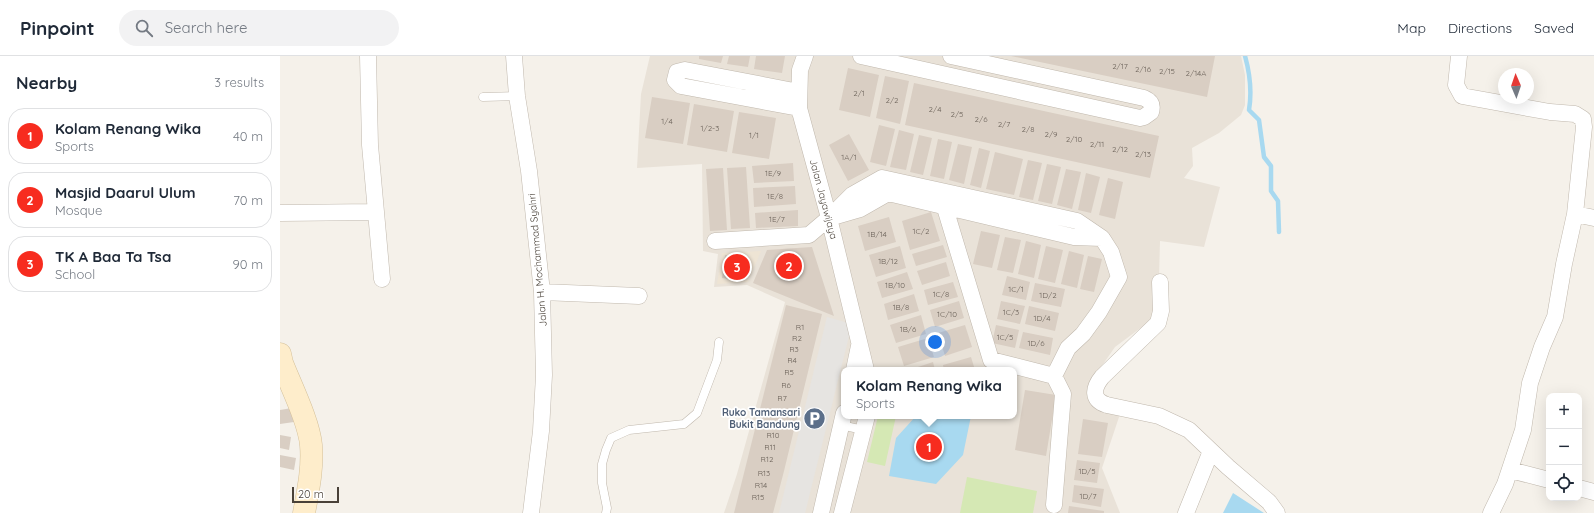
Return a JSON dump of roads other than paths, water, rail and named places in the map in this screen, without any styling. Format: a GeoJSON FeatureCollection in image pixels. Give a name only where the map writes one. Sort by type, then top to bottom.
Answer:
{"type":"FeatureCollection","features":[{"type":"Feature","properties":{"kind":"street"},"geometry":{"type":"LineString","coordinates":[[368,56],[370,145],[382,279]]}},
{"type":"Feature","properties":{"kind":"street","name":"Jalan H. Mochammad Syahri"},"geometry":{"type":"LineString","coordinates":[[514,56],[517,96],[529,170],[542,292],[544,375],[541,431],[531,513]]}},
{"type":"Feature","properties":{"kind":"street","name":"Jalan Jayawijaya"},"geometry":{"type":"LineString","coordinates":[[805,56],[800,70],[799,108],[829,218],[865,367]]}},
{"type":"Feature","properties":{"kind":"street"},"geometry":{"type":"LineString","coordinates":[[861,56],[1140,118],[1151,112],[1152,108],[1148,100],[1144,98],[951,56]]}},
{"type":"Feature","properties":{"kind":"street"},"geometry":{"type":"LineString","coordinates":[[1459,56],[1456,85],[1462,96],[1550,112],[1576,114],[1583,119],[1584,127],[1575,214],[1564,264],[1555,317],[1542,347],[1530,383],[1523,430],[1510,470],[1491,513]]}},
{"type":"Feature","properties":{"kind":"street"},"geometry":{"type":"LineString","coordinates":[[979,83],[983,63]]}},
{"type":"Feature","properties":{"kind":"street"},"geometry":{"type":"LineString","coordinates":[[799,92],[684,70],[676,72],[675,76],[675,80],[681,86],[799,108]]}},
{"type":"Feature","properties":{"kind":"street"},"geometry":{"type":"LineString","coordinates":[[715,241],[809,235],[852,195],[882,178],[1077,221],[1102,238],[1111,252],[1119,277],[1099,312],[1083,334],[1068,348],[1054,376]]}},
{"type":"Feature","properties":{"kind":"street"},"geometry":{"type":"LineString","coordinates":[[940,191],[991,360],[1054,376],[1063,394],[1054,505]]}},
{"type":"Feature","properties":{"kind":"street"},"geometry":{"type":"LineString","coordinates":[[829,218],[860,209],[888,193],[1074,236],[1102,238]]}},
{"type":"Feature","properties":{"kind":"street"},"geometry":{"type":"LineString","coordinates":[[280,213],[375,212]]}},
{"type":"Feature","properties":{"kind":"street"},"geometry":{"type":"LineString","coordinates":[[1575,214],[1594,218]]}},
{"type":"Feature","properties":{"kind":"street"},"geometry":{"type":"LineString","coordinates":[[1160,282],[1161,311],[1158,322],[1102,376],[1096,388],[1097,400],[1099,403],[1159,416],[1189,430],[1269,502],[1277,513]]}},
{"type":"Feature","properties":{"kind":"street"},"geometry":{"type":"LineString","coordinates":[[542,292],[639,296]]}},
{"type":"Feature","properties":{"kind":"street","name":"Jalan Jayawijaya"},"geometry":{"type":"LineString","coordinates":[[855,367],[860,342]]}},
{"type":"Feature","properties":{"kind":"street"},"geometry":{"type":"LineString","coordinates":[[280,354],[282,363],[309,430],[311,444],[310,478],[304,513]]}},
{"type":"Feature","properties":{"kind":"street"},"geometry":{"type":"LineString","coordinates":[[820,513],[843,419]]}},
{"type":"Feature","properties":{"kind":"street"},"geometry":{"type":"LineString","coordinates":[[842,513],[865,423]]}},
{"type":"Feature","properties":{"kind":"street"},"geometry":{"type":"LineString","coordinates":[[1186,513],[1211,451]]}},
{"type":"Feature","properties":{"kind":"street"},"geometry":{"type":"LineString","coordinates":[[1510,470],[1546,479]]}},
{"type":"Feature","properties":{"kind":"street"},"geometry":{"type":"LineString","coordinates":[[1582,489],[1594,492]]}},
{"type":"Feature","properties":{"kind":"lane"},"geometry":{"type":"LineString","coordinates":[[483,97],[517,96]]}},
{"type":"Feature","properties":{"kind":"lane"},"geometry":{"type":"LineString","coordinates":[[606,513],[607,508],[602,483],[602,464],[611,438],[629,430],[684,424],[697,413],[717,360],[719,342]]}},
{"type":"Feature","properties":{"kind":"lane"},"geometry":{"type":"LineString","coordinates":[[843,419],[865,423]]}},
{"type":"Feature","properties":{"kind":"water"},"geometry":{"type":"Polygon","coordinates":[[[913,419],[970,419],[963,455],[936,484],[889,476],[896,438],[913,419]]]}},
{"type":"Feature","properties":{"kind":"water"},"geometry":{"type":"Polygon","coordinates":[[[1233,493],[1264,513],[1223,513],[1233,493]]]}},
{"type":"Feature","properties":{"kind":"waterway"},"geometry":{"type":"LineString","coordinates":[[1245,56],[1250,83],[1249,110],[1259,120],[1264,157],[1271,166],[1271,191],[1278,201],[1279,232]]}},
{"type":"Feature","properties":{"kind":"place","name":"Masjid Daarul Ulum"},"geometry":{"type":"Point","coordinates":[789,266]}},
{"type":"Feature","properties":{"kind":"place","name":"TK A Baa Ta Tsa"},"geometry":{"type":"Point","coordinates":[737,267]}},
{"type":"Feature","properties":{"kind":"place","name":"Ruko Tamansari Bukit Bandung"},"geometry":{"type":"Point","coordinates":[815,418]}},
{"type":"Feature","properties":{"kind":"place","name":"Kolam Renang Wika"},"geometry":{"type":"Point","coordinates":[929,447]}}]}
